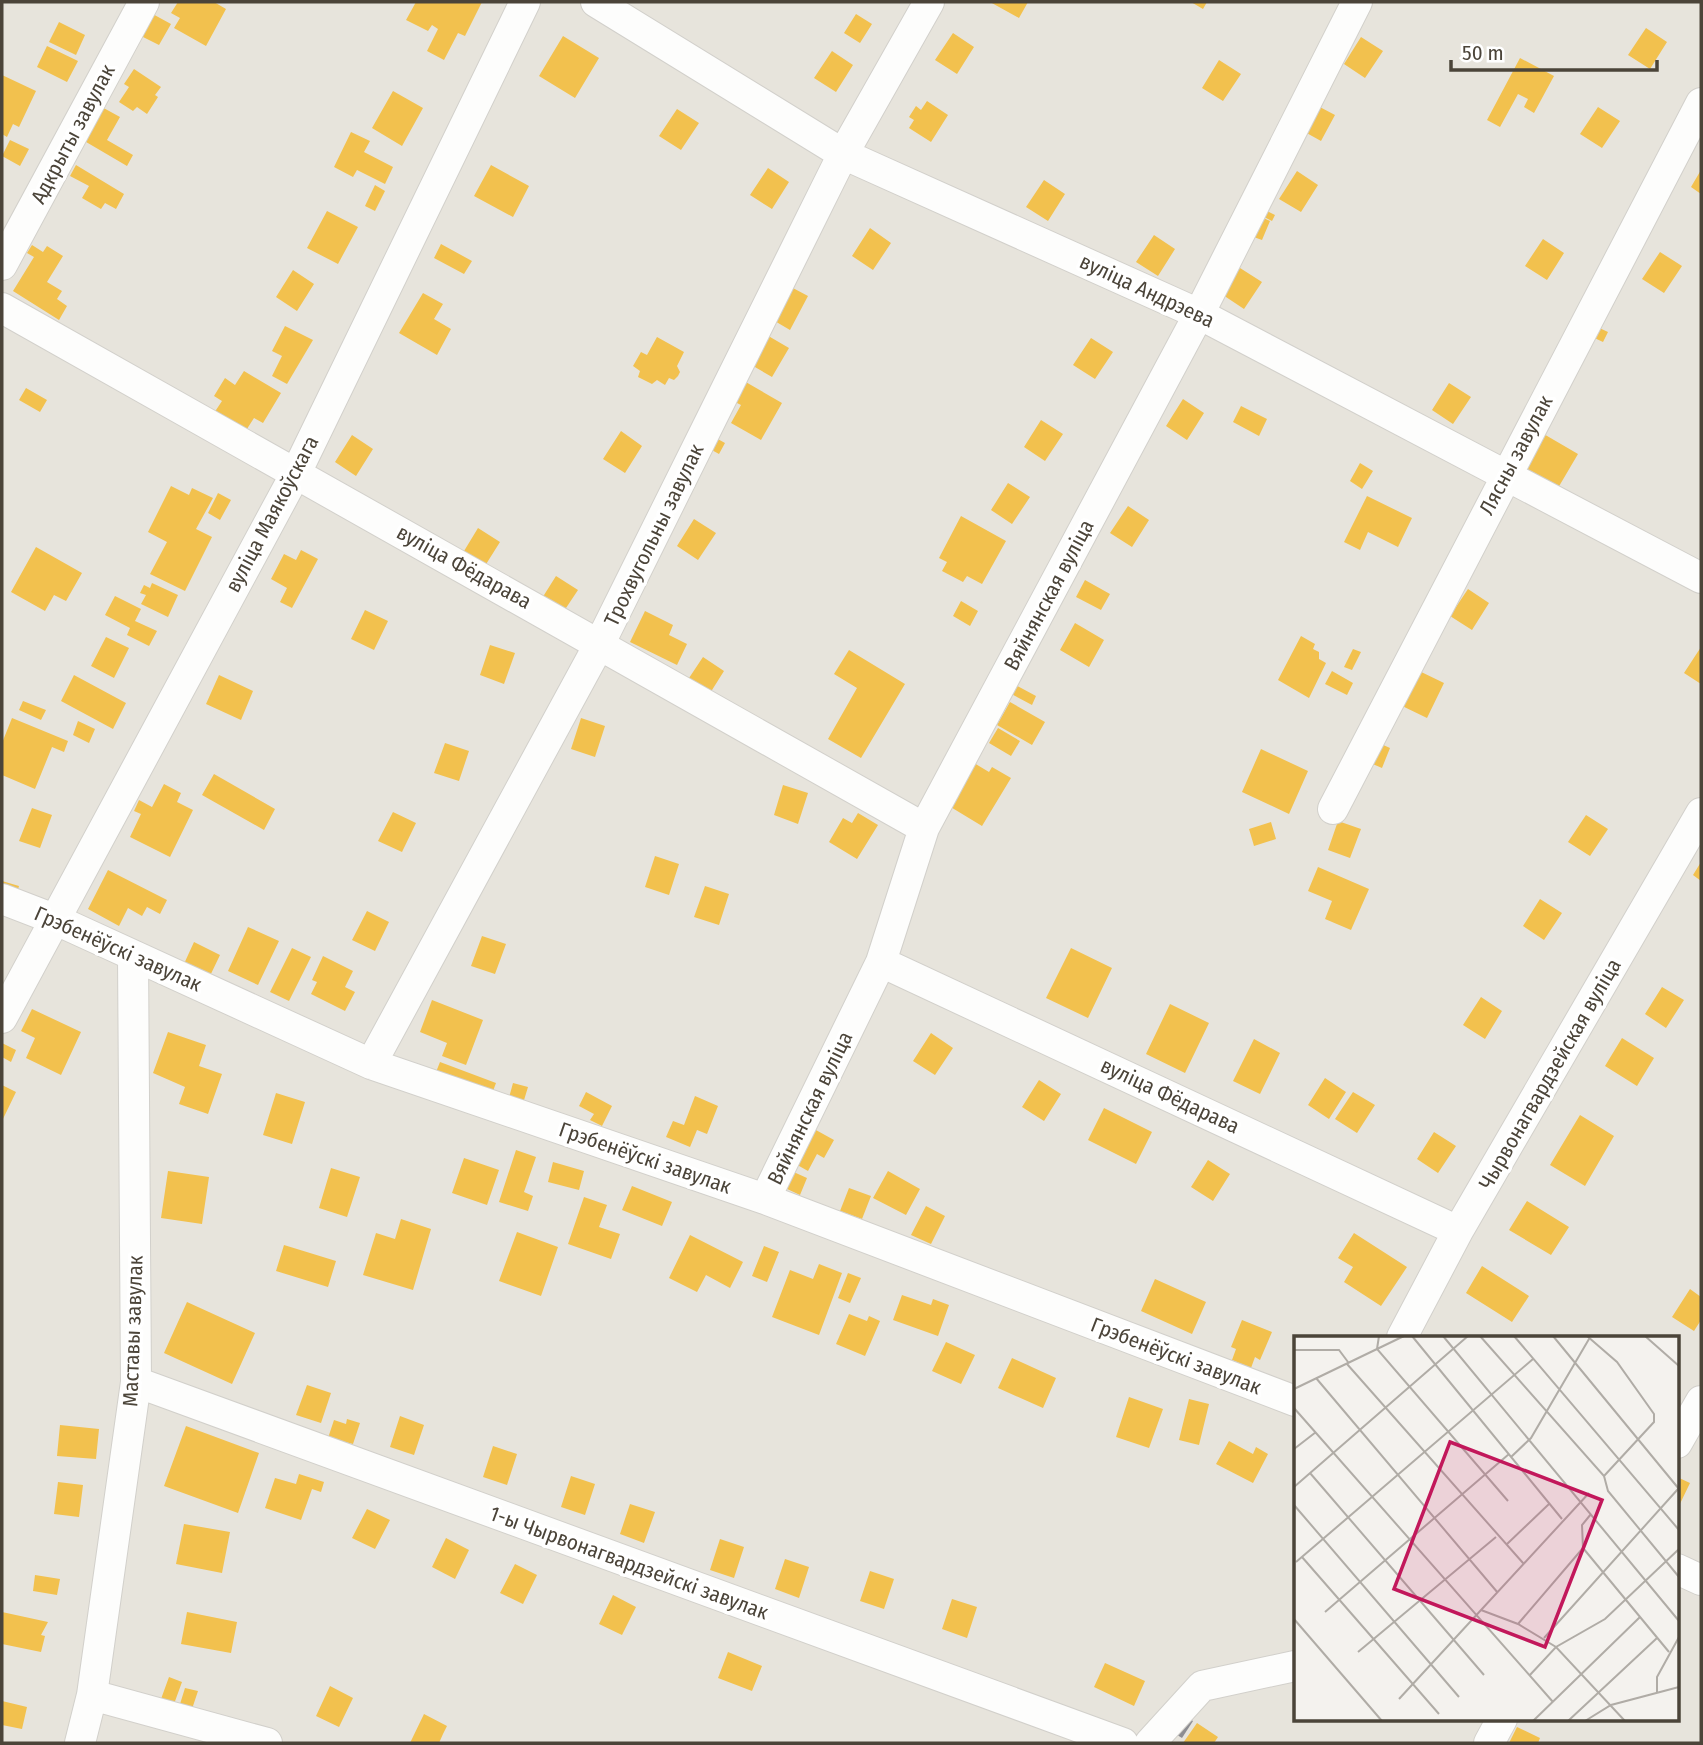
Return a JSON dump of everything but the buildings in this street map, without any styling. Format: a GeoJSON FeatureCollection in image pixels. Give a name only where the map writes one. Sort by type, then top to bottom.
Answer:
{"type":"FeatureCollection","features":[{"type":"Feature","properties":{"kind":"street","name":"Адкрыты завулак"},"geometry":{"type":"LineString","coordinates":[[2,265],[144,2]]}},
{"type":"Feature","properties":{"kind":"street","name":"вуліца Маякоўскага"},"geometry":{"type":"LineString","coordinates":[[2,1018],[296,473],[525,2]]}},
{"type":"Feature","properties":{"kind":"street","name":"вуліца Андрэева"},"geometry":{"type":"LineString","coordinates":[[596,2],[843,154],[1199,314],[1701,578]]}},
{"type":"Feature","properties":{"kind":"street","name":"Трохвугольны завулак"},"geometry":{"type":"LineString","coordinates":[[371,1064],[600,643],[843,154],[929,2]]}},
{"type":"Feature","properties":{"kind":"street","name":"Вяйнянская вуліца"},"geometry":{"type":"LineString","coordinates":[[765,1199],[881,962],[924,828],[1199,314],[1357,2]]}},
{"type":"Feature","properties":{"kind":"street","name":"Лясны завулак"},"geometry":{"type":"LineString","coordinates":[[1332,808],[1701,103]]}},
{"type":"Feature","properties":{"kind":"street","name":"вуліца Фёдарава"},"geometry":{"type":"LineString","coordinates":[[2,308],[924,828]]}},
{"type":"Feature","properties":{"kind":"street","name":"Чырвонагвардзейская вуліца"},"geometry":{"type":"LineString","coordinates":[[1403,1336],[1458,1231],[1701,813]]}},
{"type":"Feature","properties":{"kind":"street","name":"Грэбенёўскі завулак"},"geometry":{"type":"LineString","coordinates":[[2,898],[54,919],[371,1064],[765,1199],[1294,1401]]}},
{"type":"Feature","properties":{"kind":"street","name":"Маставы завулак"},"geometry":{"type":"LineString","coordinates":[[80,1743],[92,1695],[136,1382],[133,956]]}},
{"type":"Feature","properties":{"kind":"street","name":"вуліца Фёдарава"},"geometry":{"type":"LineString","coordinates":[[881,962],[1458,1231]]}},
{"type":"Feature","properties":{"kind":"street","name":"1-ы Чырвонагвардзейскі завулак"},"geometry":{"type":"LineString","coordinates":[[136,1382],[1123,1743]]}},
{"type":"Feature","properties":{"kind":"street"},"geometry":{"type":"LineString","coordinates":[[1678,1441],[1701,1401]]}},
{"type":"Feature","properties":{"kind":"street"},"geometry":{"type":"LineString","coordinates":[[1678,1569],[1701,1580]]}},
{"type":"Feature","properties":{"kind":"street"},"geometry":{"type":"LineString","coordinates":[[1150,1743],[1202,1686],[1294,1666]]}},
{"type":"Feature","properties":{"kind":"street"},"geometry":{"type":"LineString","coordinates":[[92,1695],[267,1743]]}},
{"type":"Feature","properties":{"kind":"street"},"geometry":{"type":"LineString","coordinates":[[1489,1743],[1501,1720]]}},
{"type":"Feature","properties":{"kind":"shaded area"},"geometry":{"type":"Polygon","coordinates":[[[2,2],[1701,2],[1701,1743],[2,1743],[2,2]]]}}]}
